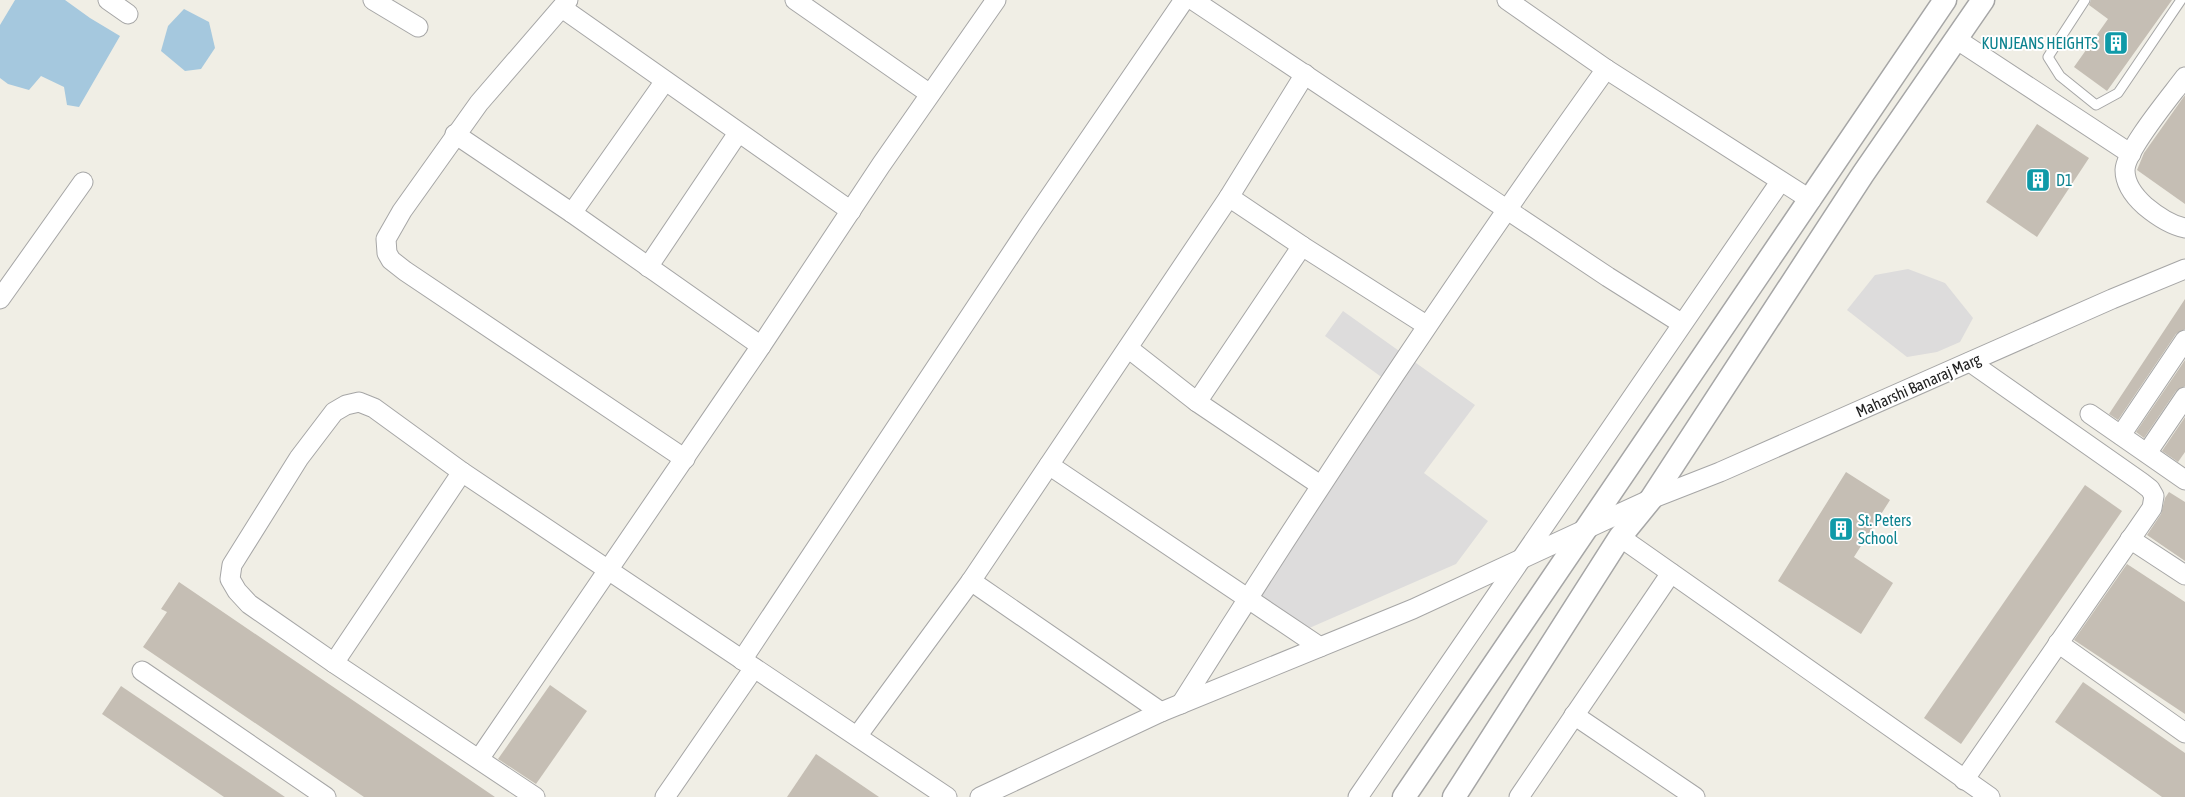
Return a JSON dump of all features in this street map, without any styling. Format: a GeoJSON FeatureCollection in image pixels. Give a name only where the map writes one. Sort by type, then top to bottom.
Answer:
{"type":"FeatureCollection","features":[{"type":"Feature","properties":{"kind":"street"},"geometry":{"type":"LineString","coordinates":[[108,0],[128,14]]}},
{"type":"Feature","properties":{"kind":"street"},"geometry":{"type":"LineString","coordinates":[[373,0],[418,28]]}},
{"type":"Feature","properties":{"kind":"street"},"geometry":{"type":"LineString","coordinates":[[795,0],[821,7],[930,94]]}},
{"type":"Feature","properties":{"kind":"street"},"geometry":{"type":"LineString","coordinates":[[479,759],[685,459],[930,94],[996,0]]}},
{"type":"Feature","properties":{"kind":"street"},"geometry":{"type":"LineString","coordinates":[[665,797],[1020,240],[1184,0]]}},
{"type":"Feature","properties":{"kind":"street"},"geometry":{"type":"LineString","coordinates":[[1192,0],[1681,323]]}},
{"type":"Feature","properties":{"kind":"street"},"geometry":{"type":"LineString","coordinates":[[1507,0],[1606,69],[1780,182],[1811,200]]}},
{"type":"Feature","properties":{"kind":"street"},"geometry":{"type":"LineString","coordinates":[[1404,797],[1588,529],[1712,342],[1811,200],[1945,0]]}},
{"type":"Feature","properties":{"kind":"street"},"geometry":{"type":"LineString","coordinates":[[1454,797],[1620,537],[1651,499],[1863,174],[1984,0]]}},
{"type":"Feature","properties":{"kind":"street"},"geometry":{"type":"LineString","coordinates":[[685,459],[405,272],[391,260],[387,253],[386,240],[402,211],[484,96],[565,4],[665,81],[850,212]]}},
{"type":"Feature","properties":{"kind":"street"},"geometry":{"type":"LineString","coordinates":[[1956,39],[2131,154]]}},
{"type":"Feature","properties":{"kind":"street"},"geometry":{"type":"LineString","coordinates":[[1181,704],[1320,485],[1426,325],[1506,208],[1606,69]]}},
{"type":"Feature","properties":{"kind":"street"},"geometry":{"type":"LineString","coordinates":[[858,735],[971,581],[1229,198],[1305,74]]}},
{"type":"Feature","properties":{"kind":"street"},"geometry":{"type":"LineString","coordinates":[[2185,77],[2131,154],[2126,167],[2128,185],[2140,202],[2169,223],[2185,228]]}},
{"type":"Feature","properties":{"kind":"street"},"geometry":{"type":"LineString","coordinates":[[572,213],[665,81]]}},
{"type":"Feature","properties":{"kind":"street"},"geometry":{"type":"LineString","coordinates":[[648,267],[738,133]]}},
{"type":"Feature","properties":{"kind":"street"},"geometry":{"type":"LineString","coordinates":[[456,134],[761,346]]}},
{"type":"Feature","properties":{"kind":"street"},"geometry":{"type":"LineString","coordinates":[[0,299],[7,273],[83,182]]}},
{"type":"Feature","properties":{"kind":"street"},"geometry":{"type":"LineString","coordinates":[[1358,797],[1523,559],[1681,323],[1780,182]]}},
{"type":"Feature","properties":{"kind":"street"},"geometry":{"type":"LineString","coordinates":[[1229,198],[1426,325]]}},
{"type":"Feature","properties":{"kind":"street"},"geometry":{"type":"LineString","coordinates":[[1197,402],[1302,246]]}},
{"type":"Feature","properties":{"kind":"street","name":"Maharshi Banaraj Marg"},"geometry":{"type":"LineString","coordinates":[[980,797],[1161,712],[1413,609],[1651,499],[1728,468],[2185,269]]}},
{"type":"Feature","properties":{"kind":"street"},"geometry":{"type":"LineString","coordinates":[[2121,435],[2185,340]]}},
{"type":"Feature","properties":{"kind":"street"},"geometry":{"type":"LineString","coordinates":[[1128,348],[1197,402],[1320,485]]}},
{"type":"Feature","properties":{"kind":"street"},"geometry":{"type":"LineString","coordinates":[[1964,780],[2152,508],[2154,496],[2150,489],[1970,362]]}},
{"type":"Feature","properties":{"kind":"street"},"geometry":{"type":"LineString","coordinates":[[2147,453],[2185,397]]}},
{"type":"Feature","properties":{"kind":"street"},"geometry":{"type":"LineString","coordinates":[[535,797],[249,604],[230,580],[232,565],[237,556],[300,458],[334,412],[346,405],[359,402],[374,408],[462,472],[748,664],[858,735],[947,797]]}},
{"type":"Feature","properties":{"kind":"street"},"geometry":{"type":"LineString","coordinates":[[2090,414],[2147,453],[2182,473]]}},
{"type":"Feature","properties":{"kind":"street"},"geometry":{"type":"LineString","coordinates":[[1049,465],[1320,647]]}},
{"type":"Feature","properties":{"kind":"street"},"geometry":{"type":"LineString","coordinates":[[334,663],[462,472]]}},
{"type":"Feature","properties":{"kind":"street"},"geometry":{"type":"LineString","coordinates":[[1620,537],[1990,797]]}},
{"type":"Feature","properties":{"kind":"street"},"geometry":{"type":"LineString","coordinates":[[2130,538],[2185,575]]}},
{"type":"Feature","properties":{"kind":"street"},"geometry":{"type":"LineString","coordinates":[[1519,797],[1671,573]]}},
{"type":"Feature","properties":{"kind":"street"},"geometry":{"type":"LineString","coordinates":[[971,581],[1161,712]]}},
{"type":"Feature","properties":{"kind":"street"},"geometry":{"type":"LineString","coordinates":[[2058,643],[2185,733]]}},
{"type":"Feature","properties":{"kind":"street"},"geometry":{"type":"LineString","coordinates":[[142,671],[326,797]]}},
{"type":"Feature","properties":{"kind":"street"},"geometry":{"type":"LineString","coordinates":[[1574,715],[1696,797]]}},
{"type":"Feature","properties":{"kind":"lane"},"geometry":{"type":"LineString","coordinates":[[2085,0],[2048,57],[2060,76],[2096,105],[2118,93],[2181,0]]}},
{"type":"Feature","properties":{"kind":"shaded area"},"geometry":{"type":"Polygon","coordinates":[[[1908,269],[1945,283],[1973,318],[1960,342],[1937,352],[1907,357],[1847,310],[1875,275],[1908,269]]]}},
{"type":"Feature","properties":{"kind":"shaded area"},"geometry":{"type":"Polygon","coordinates":[[[1343,311],[1475,405],[1424,473],[1488,521],[1456,564],[1291,636],[1239,599],[1391,384],[1325,336],[1343,311]]]}},
{"type":"Feature","properties":{"kind":"water"},"geometry":{"type":"Polygon","coordinates":[[[15,0],[65,0],[120,36],[79,107],[67,105],[64,87],[41,76],[29,90],[8,84],[0,78],[0,25],[15,0]]]}},
{"type":"Feature","properties":{"kind":"water"},"geometry":{"type":"Polygon","coordinates":[[[184,9],[209,22],[215,48],[201,69],[185,71],[161,51],[168,26],[184,9]]]}},
{"type":"Feature","properties":{"kind":"building","name":"KUNJEANS HEIGHTS"},"geometry":{"type":"Polygon","coordinates":[[[2091,0],[2172,0],[2107,91],[2074,67],[2108,19],[2089,5],[2091,0]]]}},
{"type":"Feature","properties":{"kind":"building"},"geometry":{"type":"Polygon","coordinates":[[[2185,95],[2185,204],[2137,170],[2144,153],[2185,95]]]}},
{"type":"Feature","properties":{"kind":"building","name":"D1"},"geometry":{"type":"Polygon","coordinates":[[[2037,124],[2089,158],[2037,237],[1986,202],[2037,124]]]}},
{"type":"Feature","properties":{"kind":"building"},"geometry":{"type":"Polygon","coordinates":[[[2185,299],[2185,329],[2176,334],[2118,420],[2109,414],[2185,299]]]}},
{"type":"Feature","properties":{"kind":"building"},"geometry":{"type":"Polygon","coordinates":[[[2185,360],[2185,386],[2176,391],[2144,438],[2136,432],[2185,360]]]}},
{"type":"Feature","properties":{"kind":"building"},"geometry":{"type":"Polygon","coordinates":[[[2185,417],[2185,452],[2178,462],[2162,451],[2185,417]]]}},
{"type":"Feature","properties":{"kind":"building","name":"St. Peters School"},"geometry":{"type":"Polygon","coordinates":[[[1846,472],[1890,500],[1854,557],[1893,583],[1861,634],[1778,581],[1846,472]]]}},
{"type":"Feature","properties":{"kind":"building"},"geometry":{"type":"Polygon","coordinates":[[[2085,485],[2122,511],[1961,744],[1924,718],[2085,485]]]}},
{"type":"Feature","properties":{"kind":"building"},"geometry":{"type":"Polygon","coordinates":[[[2169,492],[2185,502],[2185,561],[2147,535],[2161,514],[2165,498],[2169,492]]]}},
{"type":"Feature","properties":{"kind":"building"},"geometry":{"type":"Polygon","coordinates":[[[2127,564],[2185,602],[2185,714],[2074,640],[2127,564]]]}},
{"type":"Feature","properties":{"kind":"building"},"geometry":{"type":"Polygon","coordinates":[[[179,582],[495,797],[364,797],[143,647],[167,612],[161,609],[179,582]]]}},
{"type":"Feature","properties":{"kind":"building"},"geometry":{"type":"Polygon","coordinates":[[[2083,682],[2185,753],[2185,797],[2162,797],[2055,722],[2083,682]]]}},
{"type":"Feature","properties":{"kind":"building"},"geometry":{"type":"Polygon","coordinates":[[[550,685],[587,711],[536,784],[498,759],[550,685]]]}},
{"type":"Feature","properties":{"kind":"building"},"geometry":{"type":"Polygon","coordinates":[[[121,686],[285,797],[224,797],[102,714],[121,686]]]}},
{"type":"Feature","properties":{"kind":"building"},"geometry":{"type":"Polygon","coordinates":[[[816,754],[879,797],[787,797],[816,754]]]}},
{"type":"Feature","properties":{"kind":"place","name":"KUNJEANS HEIGHTS"},"geometry":{"type":"Point","coordinates":[2116,43]}},
{"type":"Feature","properties":{"kind":"place","name":"D1"},"geometry":{"type":"Point","coordinates":[2038,180]}},
{"type":"Feature","properties":{"kind":"place","name":"St. Peters School"},"geometry":{"type":"Point","coordinates":[1841,529]}}]}
